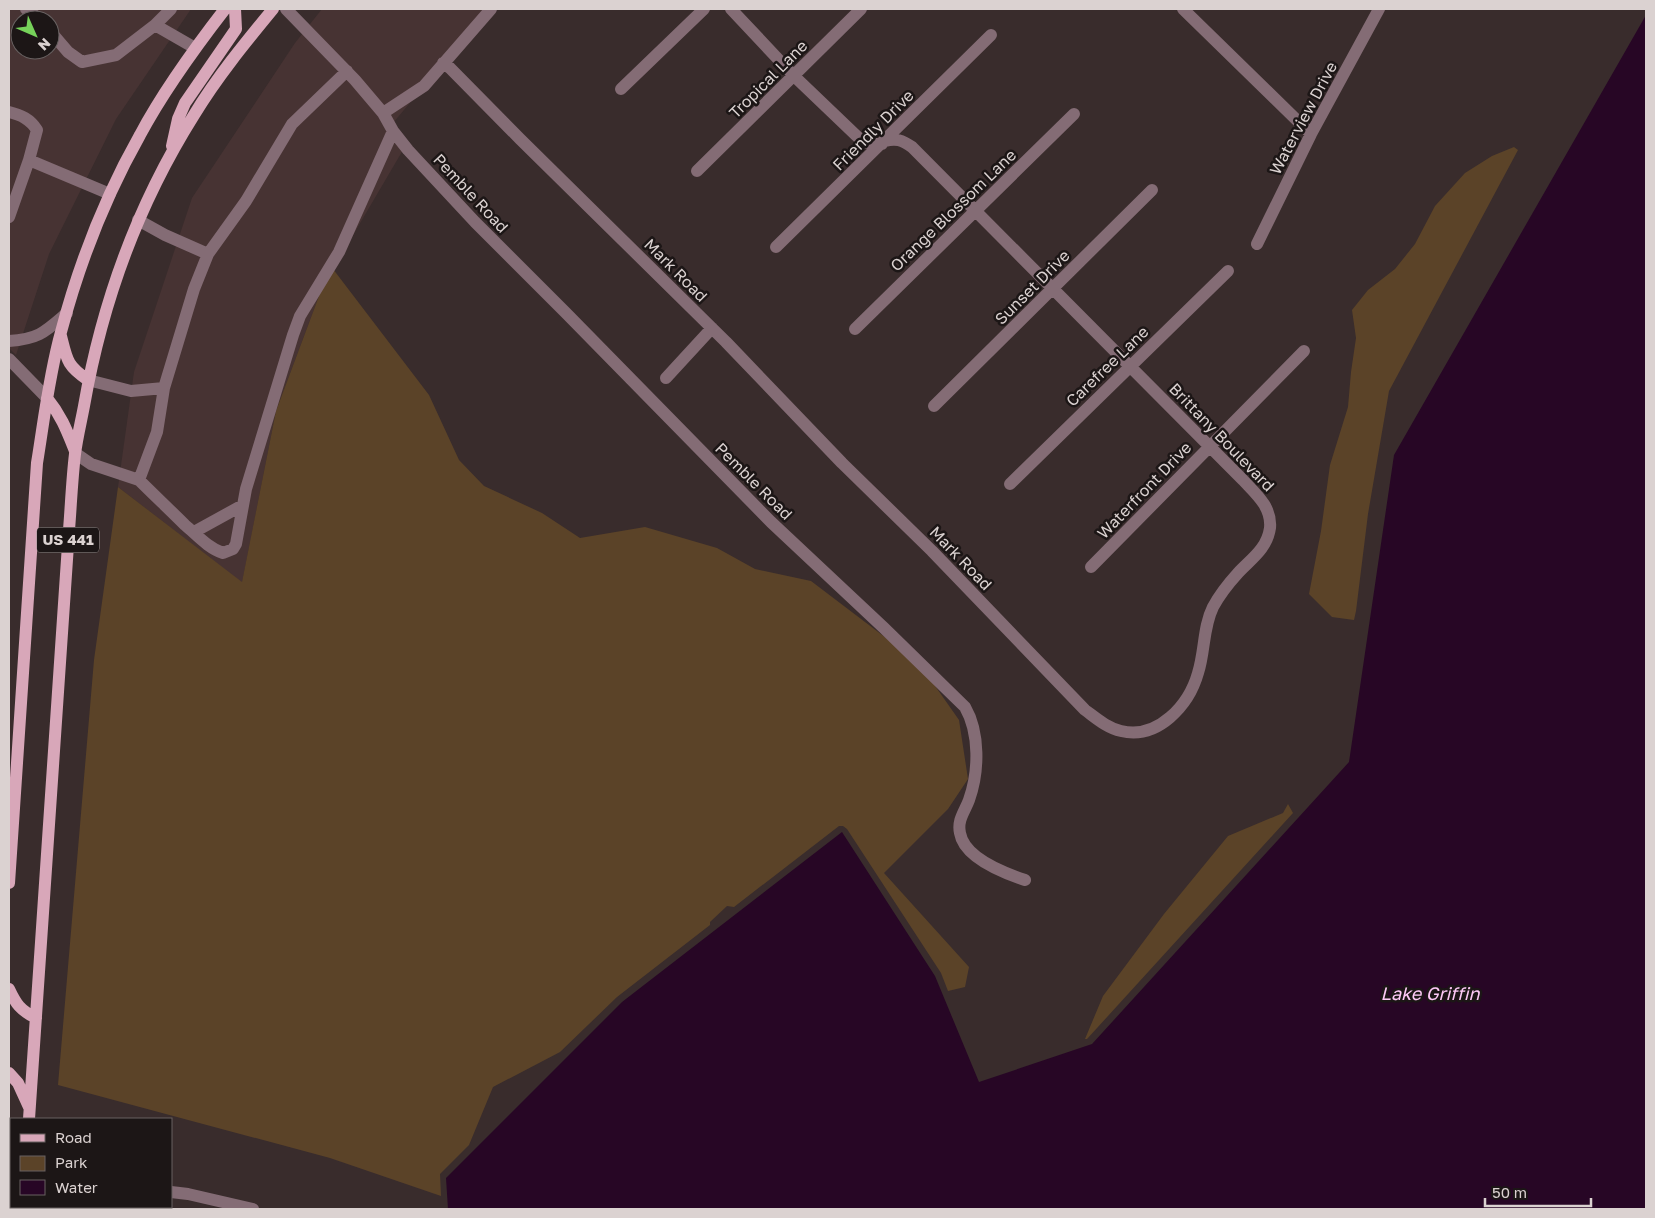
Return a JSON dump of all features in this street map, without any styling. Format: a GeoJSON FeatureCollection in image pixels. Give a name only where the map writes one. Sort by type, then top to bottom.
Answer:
{"type":"FeatureCollection","features":[{"type":"Feature","properties":{"kind":"main road","name":"US 441"},"geometry":{"type":"LineString","coordinates":[[9,883],[11,812],[38,464],[47,398],[61,334],[92,238],[110,194],[140,135],[166,91],[195,48],[225,9]]}},
{"type":"Feature","properties":{"kind":"main road"},"geometry":{"type":"LineString","coordinates":[[172,153],[172,140],[185,104],[236,29],[235,9]]}},
{"type":"Feature","properties":{"kind":"main road","name":"US 441"},"geometry":{"type":"LineString","coordinates":[[30,1114],[75,453],[88,380],[98,335],[113,286],[138,220],[172,153],[194,115],[233,59],[273,9]]}},
{"type":"Feature","properties":{"kind":"main road"},"geometry":{"type":"LineString","coordinates":[[61,334],[68,362],[75,371],[88,380]]}},
{"type":"Feature","properties":{"kind":"main road"},"geometry":{"type":"LineString","coordinates":[[47,398],[65,423],[75,453]]}},
{"type":"Feature","properties":{"kind":"main road"},"geometry":{"type":"LineString","coordinates":[[9,988],[16,1004],[24,1012],[36,1018]]}},
{"type":"Feature","properties":{"kind":"main road"},"geometry":{"type":"LineString","coordinates":[[9,1074],[18,1083],[30,1114]]}},
{"type":"Feature","properties":{"kind":"street"},"geometry":{"type":"LineString","coordinates":[[60,43],[68,52],[82,62],[116,55],[155,25],[171,9]]}},
{"type":"Feature","properties":{"kind":"street"},"geometry":{"type":"LineString","coordinates":[[286,9],[347,71],[384,113],[424,86],[491,9]]}},
{"type":"Feature","properties":{"kind":"street"},"geometry":{"type":"LineString","coordinates":[[621,89],[704,9]]}},
{"type":"Feature","properties":{"kind":"street","name":"Brittany Boulevard"},"geometry":{"type":"LineString","coordinates":[[731,9],[794,76],[863,142],[883,142],[894,139],[903,141],[912,147],[1243,480],[1265,505],[1269,514],[1268,538],[1262,548],[1224,590],[1212,608],[1207,622],[1203,655],[1198,675],[1190,693],[1174,714],[1150,728],[1135,732],[1121,731],[1098,720],[1085,710],[1039,662]]}},
{"type":"Feature","properties":{"kind":"street","name":"Tropical Lane"},"geometry":{"type":"LineString","coordinates":[[697,171],[861,9]]}},
{"type":"Feature","properties":{"kind":"street"},"geometry":{"type":"LineString","coordinates":[[1184,9],[1311,134]]}},
{"type":"Feature","properties":{"kind":"street","name":"Waterview Drive"},"geometry":{"type":"LineString","coordinates":[[1257,244],[1311,134],[1379,9]]}},
{"type":"Feature","properties":{"kind":"street"},"geometry":{"type":"LineString","coordinates":[[155,25],[195,48]]}},
{"type":"Feature","properties":{"kind":"street","name":"Friendly Drive"},"geometry":{"type":"LineString","coordinates":[[776,247],[991,35]]}},
{"type":"Feature","properties":{"kind":"street","name":"Mark Road"},"geometry":{"type":"LineString","coordinates":[[444,63],[712,328],[842,463],[932,551],[1039,662]]}},
{"type":"Feature","properties":{"kind":"street"},"geometry":{"type":"LineString","coordinates":[[139,480],[156,432],[164,388],[194,289],[208,254],[246,202],[292,124],[347,71]]}},
{"type":"Feature","properties":{"kind":"street"},"geometry":{"type":"LineString","coordinates":[[9,112],[21,115],[33,123],[37,130],[29,160],[9,217]]}},
{"type":"Feature","properties":{"kind":"street","name":"Pemble Road"},"geometry":{"type":"LineString","coordinates":[[384,113],[393,131],[408,150],[475,222],[764,515],[965,707],[971,718],[976,745],[973,785],[960,818],[959,832],[970,851],[984,863],[1000,872],[1025,880]]}},
{"type":"Feature","properties":{"kind":"street","name":"Orange Blossom Lane"},"geometry":{"type":"LineString","coordinates":[[855,329],[1074,114]]}},
{"type":"Feature","properties":{"kind":"street"},"geometry":{"type":"LineString","coordinates":[[75,453],[92,464],[139,480],[216,551],[223,553],[233,549],[236,544],[242,505],[258,446],[300,316],[339,252],[393,131]]}},
{"type":"Feature","properties":{"kind":"street"},"geometry":{"type":"LineString","coordinates":[[29,160],[110,194]]}},
{"type":"Feature","properties":{"kind":"street","name":"Sunset Drive"},"geometry":{"type":"LineString","coordinates":[[934,406],[1152,190]]}},
{"type":"Feature","properties":{"kind":"street"},"geometry":{"type":"LineString","coordinates":[[138,220],[208,254]]}},
{"type":"Feature","properties":{"kind":"street","name":"Carefree Lane"},"geometry":{"type":"LineString","coordinates":[[1010,484],[1228,271]]}},
{"type":"Feature","properties":{"kind":"street"},"geometry":{"type":"LineString","coordinates":[[9,341],[28,339],[44,333],[67,313]]}},
{"type":"Feature","properties":{"kind":"street"},"geometry":{"type":"LineString","coordinates":[[666,378],[712,328]]}},
{"type":"Feature","properties":{"kind":"street","name":"Waterfront Drive"},"geometry":{"type":"LineString","coordinates":[[1091,567],[1304,351]]}},
{"type":"Feature","properties":{"kind":"street"},"geometry":{"type":"LineString","coordinates":[[9,359],[47,398]]}},
{"type":"Feature","properties":{"kind":"street"},"geometry":{"type":"LineString","coordinates":[[88,380],[131,392],[164,388]]}},
{"type":"Feature","properties":{"kind":"street"},"geometry":{"type":"LineString","coordinates":[[194,532],[242,505]]}},
{"type":"Feature","properties":{"kind":"street"},"geometry":{"type":"LineString","coordinates":[[172,1192],[253,1209]]}},
{"type":"Feature","properties":{"kind":"shaded area"},"geometry":{"type":"Polygon","coordinates":[[[9,9],[191,9],[116,119],[49,254],[16,355],[9,348],[9,9]]]}},
{"type":"Feature","properties":{"kind":"shaded area"},"geometry":{"type":"Polygon","coordinates":[[[322,9],[489,9],[393,123],[403,150],[322,288],[276,411],[242,583],[118,487],[134,372],[192,198],[295,43],[322,9]]]}},
{"type":"Feature","properties":{"kind":"green space"},"geometry":{"type":"Polygon","coordinates":[[[1514,147],[1518,150],[1389,391],[1368,514],[1354,620],[1332,617],[1309,594],[1321,531],[1330,465],[1348,407],[1356,338],[1352,310],[1368,290],[1395,269],[1415,244],[1435,206],[1465,173],[1492,156],[1514,147]]]}},
{"type":"Feature","properties":{"kind":"green space"},"geometry":{"type":"Polygon","coordinates":[[[333,269],[429,395],[459,460],[484,486],[542,513],[580,538],[645,527],[717,548],[755,569],[811,581],[919,663],[959,720],[968,779],[948,809],[884,873],[969,967],[965,987],[948,991],[941,973],[847,829],[839,826],[734,907],[727,906],[710,922],[710,925],[617,997],[560,1052],[493,1087],[469,1145],[440,1174],[441,1196],[330,1158],[58,1085],[94,660],[118,487],[242,582],[276,411],[322,288],[333,269]]]}},
{"type":"Feature","properties":{"kind":"green space"},"geometry":{"type":"Polygon","coordinates":[[[1288,804],[1293,813],[1085,1039],[1103,996],[1164,914],[1228,836],[1283,813],[1288,804]]]}},
{"type":"Feature","properties":{"kind":"water","name":"Lake Griffin"},"geometry":{"type":"Polygon","coordinates":[[[1646,15],[1646,1209],[448,1209],[446,1178],[622,1002],[842,832],[935,976],[979,1082],[1092,1044],[1349,762],[1394,455],[1646,15]]]}}]}
